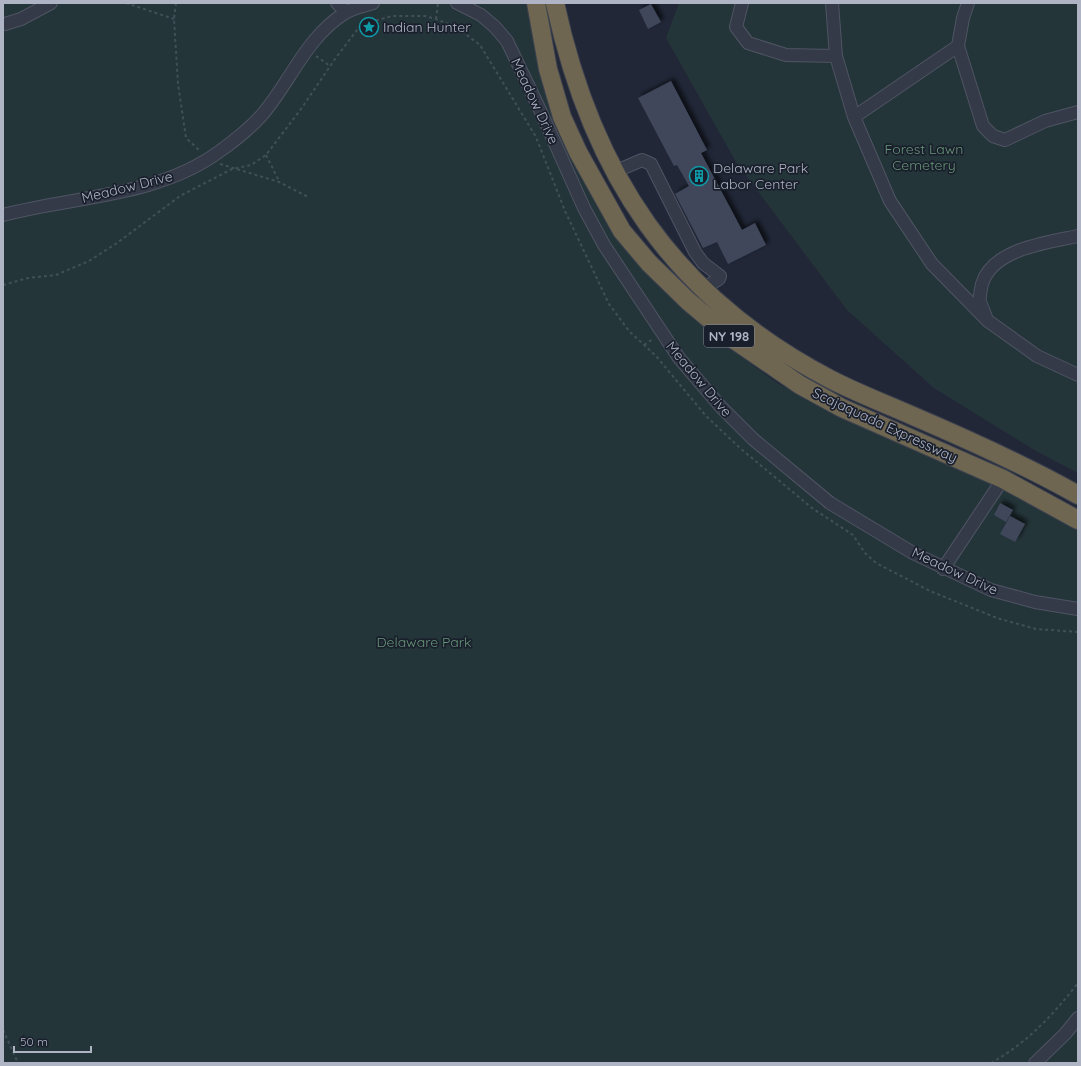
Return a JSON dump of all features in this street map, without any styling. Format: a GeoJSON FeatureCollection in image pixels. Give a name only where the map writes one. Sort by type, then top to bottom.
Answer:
{"type":"FeatureCollection","features":[{"type":"Feature","properties":{"kind":"highway","name":"Scajaquada Expressway"},"geometry":{"type":"LineString","coordinates":[[536,3],[548,69],[562,117],[578,152],[622,231],[649,263],[688,301],[733,339],[800,385],[842,408],[1003,479],[1078,520]]}},
{"type":"Feature","properties":{"kind":"highway","name":"Scajaquada Expressway"},"geometry":{"type":"LineString","coordinates":[[555,3],[563,39],[577,86],[591,124],[614,172],[639,214],[675,261],[702,289],[760,338],[794,360],[832,380],[1014,461],[1078,495]]}},
{"type":"Feature","properties":{"kind":"street"},"geometry":{"type":"LineString","coordinates":[[5,24],[21,19],[51,3]]}},
{"type":"Feature","properties":{"kind":"street","name":"Meadow Drive"},"geometry":{"type":"LineString","coordinates":[[3,215],[145,185],[178,174],[208,159],[243,133],[261,115],[307,49],[327,26],[341,6],[373,3]]}},
{"type":"Feature","properties":{"kind":"street","name":"Meadow Drive"},"geometry":{"type":"LineString","coordinates":[[457,3],[481,15],[496,27],[507,41],[587,214],[628,284],[679,358],[721,407],[753,439],[782,465],[830,503],[882,535],[943,569],[991,590],[1035,602],[1078,610]]}},
{"type":"Feature","properties":{"kind":"street"},"geometry":{"type":"LineString","coordinates":[[742,3],[736,27],[748,43],[786,55],[836,56]]}},
{"type":"Feature","properties":{"kind":"street"},"geometry":{"type":"LineString","coordinates":[[832,3],[836,56],[854,117],[890,201],[932,264],[988,322],[1037,356],[1078,375]]}},
{"type":"Feature","properties":{"kind":"street"},"geometry":{"type":"LineString","coordinates":[[968,3],[963,18],[958,46],[983,126],[993,136],[1005,140],[1045,121],[1078,112]]}},
{"type":"Feature","properties":{"kind":"street"},"geometry":{"type":"LineString","coordinates":[[854,117],[958,46]]}},
{"type":"Feature","properties":{"kind":"street"},"geometry":{"type":"LineString","coordinates":[[614,172],[642,160],[651,164],[695,252],[703,263],[720,276],[719,279],[702,289]]}},
{"type":"Feature","properties":{"kind":"street"},"geometry":{"type":"LineString","coordinates":[[988,322],[980,301],[984,280],[993,265],[1000,259],[1022,250],[1078,236]]}},
{"type":"Feature","properties":{"kind":"street"},"geometry":{"type":"LineString","coordinates":[[943,569],[1003,479]]}},
{"type":"Feature","properties":{"kind":"street"},"geometry":{"type":"LineString","coordinates":[[1035,1063],[1065,1034],[1078,1018]]}},
{"type":"Feature","properties":{"kind":"path"},"geometry":{"type":"LineString","coordinates":[[126,3],[174,19]]}},
{"type":"Feature","properties":{"kind":"path"},"geometry":{"type":"LineString","coordinates":[[176,3],[174,19],[178,84],[186,138],[208,159],[232,169],[279,182],[308,197]]}},
{"type":"Feature","properties":{"kind":"path"},"geometry":{"type":"LineString","coordinates":[[436,19],[438,3]]}},
{"type":"Feature","properties":{"kind":"path"},"geometry":{"type":"LineString","coordinates":[[3,285],[28,278],[56,275],[89,261],[117,243],[180,196],[232,169],[251,165],[266,155],[301,109],[330,66],[357,30],[367,23],[392,16],[425,16],[436,19],[456,27],[480,46],[536,137],[565,211],[609,304],[628,330],[656,356],[706,416],[742,449],[812,508],[854,535],[865,553],[876,563],[930,592],[997,618],[1036,629],[1078,632]]}},
{"type":"Feature","properties":{"kind":"path"},"geometry":{"type":"LineString","coordinates":[[307,49],[330,66]]}},
{"type":"Feature","properties":{"kind":"path"},"geometry":{"type":"LineString","coordinates":[[266,155],[279,182]]}},
{"type":"Feature","properties":{"kind":"path"},"geometry":{"type":"LineString","coordinates":[[991,1063],[1010,1052],[1040,1028],[1078,983]]}},
{"type":"Feature","properties":{"kind":"path"},"geometry":{"type":"LineString","coordinates":[[3,1030],[18,1063]]}},
{"type":"Feature","properties":{"kind":"green space","name":"Delaware Park"},"geometry":{"type":"Polygon","coordinates":[[[3,3],[526,3],[541,67],[552,102],[674,299],[725,345],[777,383],[812,402],[1030,502],[1078,531],[1078,1063],[3,1063],[3,3]]]}},
{"type":"Feature","properties":{"kind":"green space","name":"Forest Lawn Cemetery"},"geometry":{"type":"Polygon","coordinates":[[[679,3],[1078,3],[1078,473],[1036,451],[934,388],[847,310],[736,162],[666,38],[679,3]]]}},
{"type":"Feature","properties":{"kind":"building"},"geometry":{"type":"Polygon","coordinates":[[[651,4],[661,22],[648,29],[639,10],[651,4]]]}},
{"type":"Feature","properties":{"kind":"building","name":"Delaware Park Labor Center"},"geometry":{"type":"Polygon","coordinates":[[[671,81],[707,150],[701,153],[742,230],[755,223],[766,245],[728,264],[717,242],[703,248],[675,194],[689,186],[677,165],[674,166],[638,98],[671,81]]]}},
{"type":"Feature","properties":{"kind":"building"},"geometry":{"type":"Polygon","coordinates":[[[1000,503],[1013,510],[1006,522],[994,515],[1000,503]]]}},
{"type":"Feature","properties":{"kind":"building"},"geometry":{"type":"Polygon","coordinates":[[[1010,516],[1025,524],[1015,542],[1000,534],[1010,516]]]}},
{"type":"Feature","properties":{"kind":"place","name":"Indian Hunter"},"geometry":{"type":"Point","coordinates":[369,27]}},
{"type":"Feature","properties":{"kind":"place","name":"Delaware Park Labor Center"},"geometry":{"type":"Point","coordinates":[699,176]}}]}
